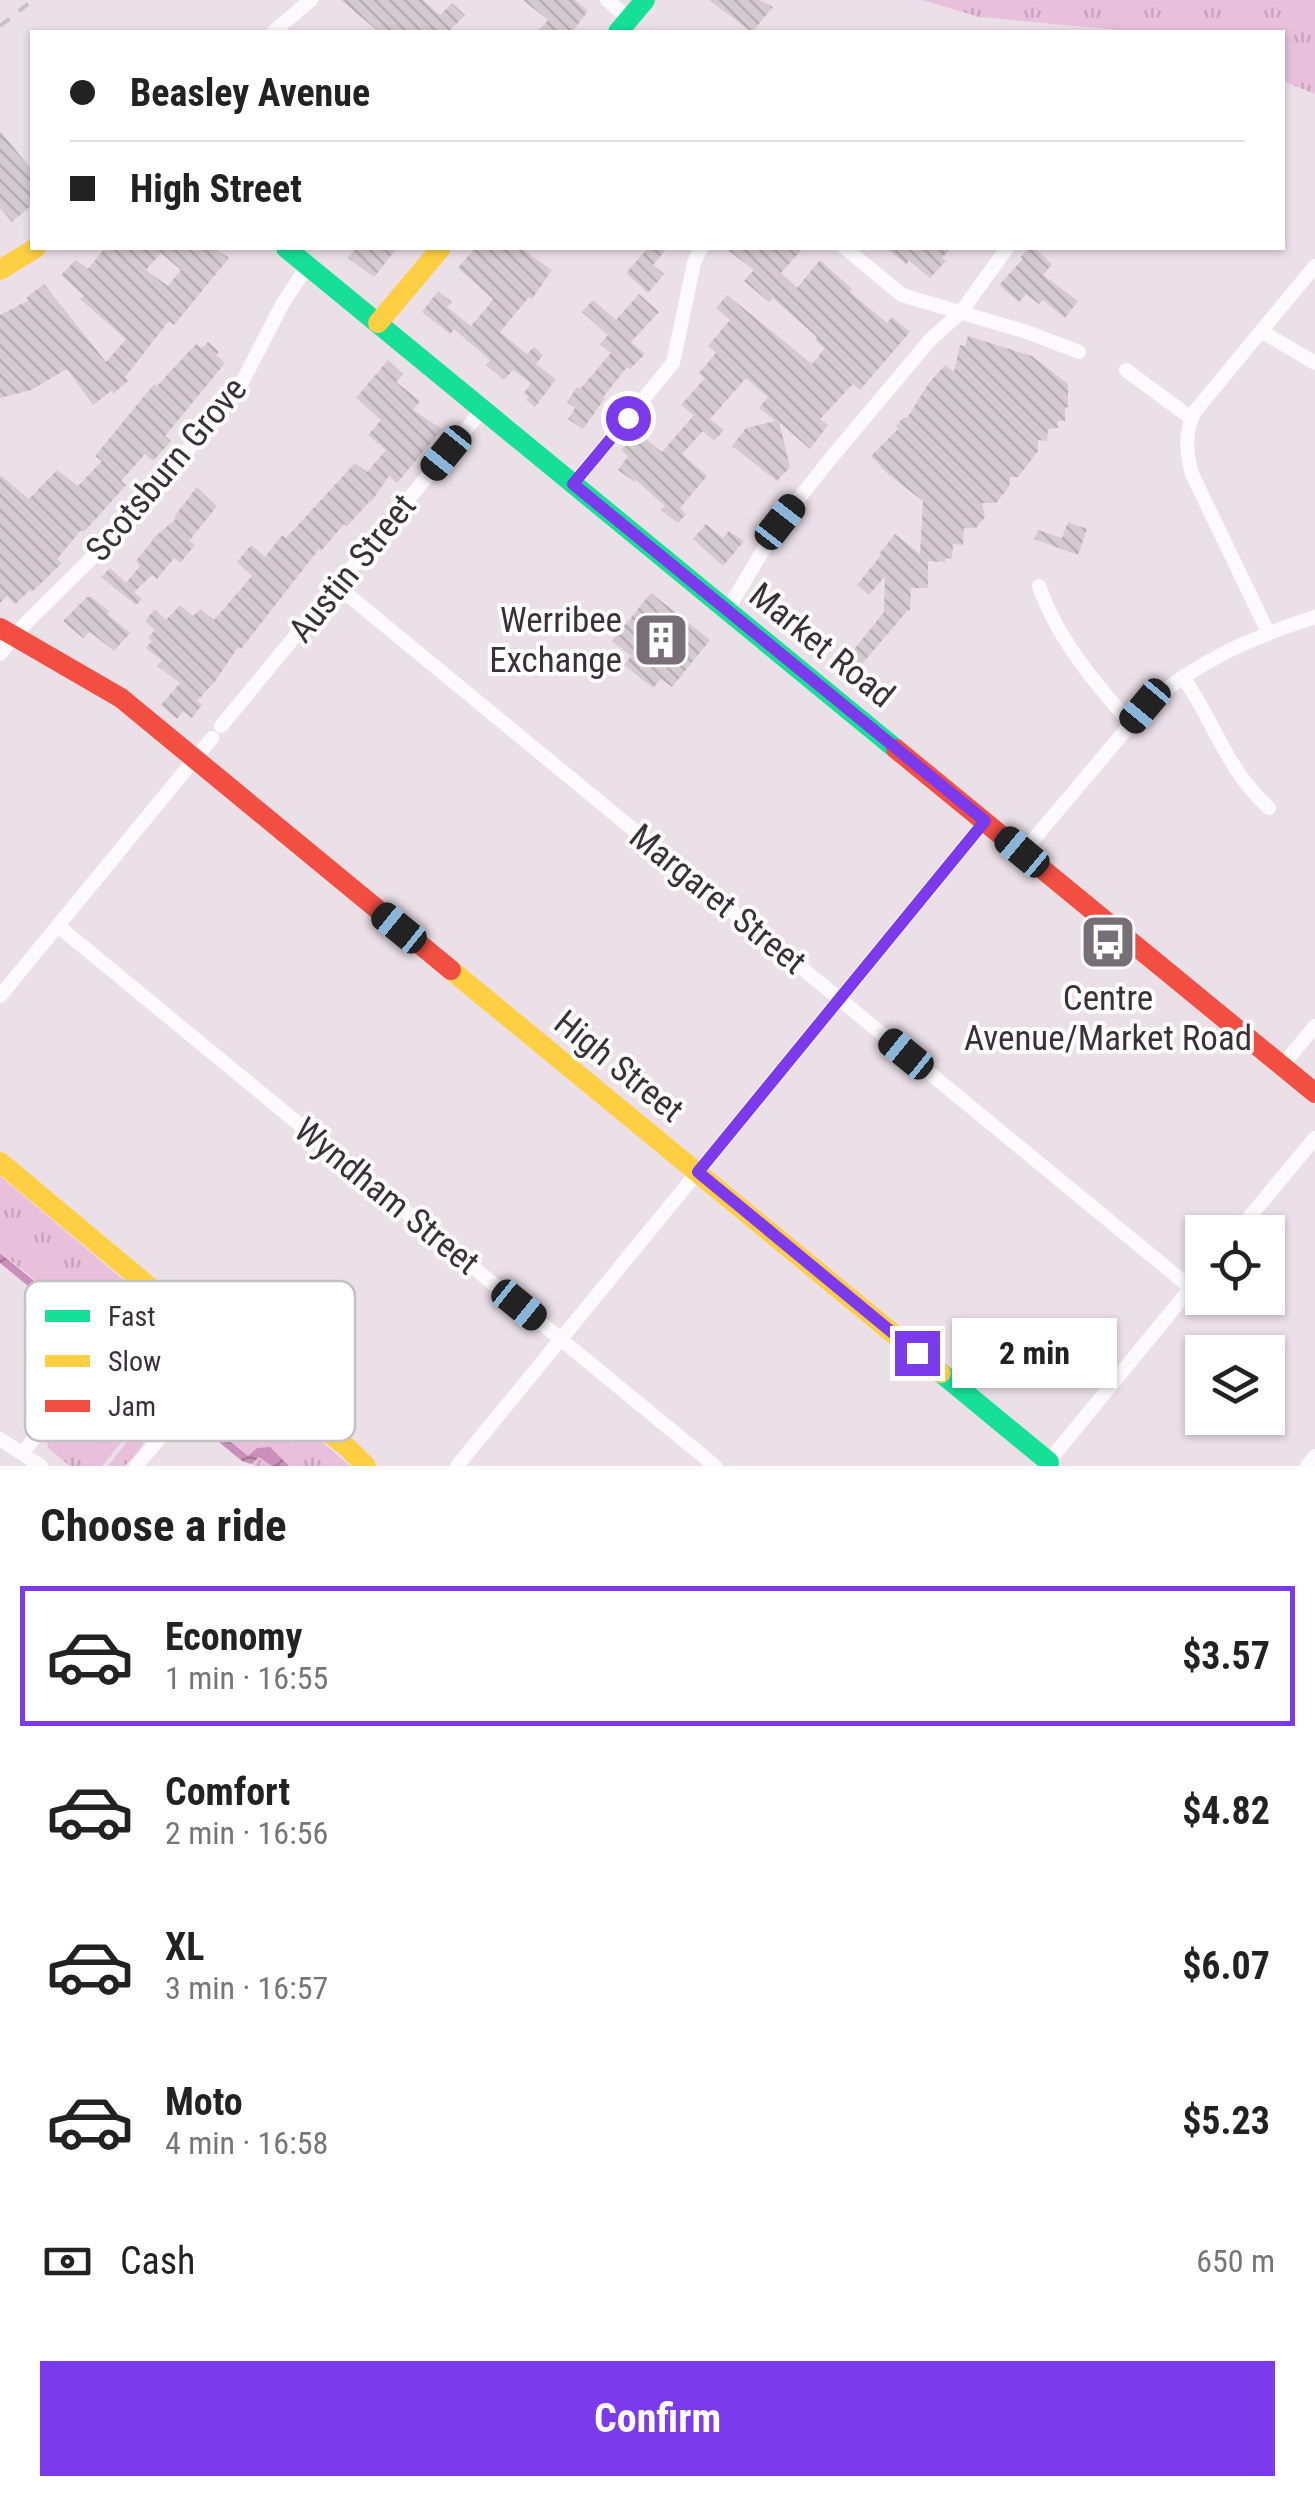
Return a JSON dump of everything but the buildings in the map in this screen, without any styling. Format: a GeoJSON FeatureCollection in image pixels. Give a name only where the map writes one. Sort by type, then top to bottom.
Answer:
{"type":"FeatureCollection","features":[{"type":"Feature","properties":{"kind":"street"},"geometry":{"type":"LineString","coordinates":[[275,30],[311,0]]}},
{"type":"Feature","properties":{"kind":"street"},"geometry":{"type":"LineString","coordinates":[[607,0],[624,26],[645,0]]}},
{"type":"Feature","properties":{"kind":"street"},"geometry":{"type":"LineString","coordinates":[[0,270],[33,250]]}},
{"type":"Feature","properties":{"kind":"street","name":"Market Road"},"geometry":{"type":"LineString","coordinates":[[289,250],[1315,1093]]}},
{"type":"Feature","properties":{"kind":"street"},"geometry":{"type":"LineString","coordinates":[[378,323],[439,250]]}},
{"type":"Feature","properties":{"kind":"street"},"geometry":{"type":"LineString","coordinates":[[573,484],[673,363],[700,250]]}},
{"type":"Feature","properties":{"kind":"street"},"geometry":{"type":"LineString","coordinates":[[847,250],[902,295],[1027,332],[1079,352]]}},
{"type":"Feature","properties":{"kind":"street"},"geometry":{"type":"LineString","coordinates":[[728,610],[780,522],[938,332],[960,312],[1006,250]]}},
{"type":"Feature","properties":{"kind":"street","name":"Scotsburn Grove"},"geometry":{"type":"LineString","coordinates":[[0,654],[7,633],[135,515],[240,386],[283,303],[308,265]]}},
{"type":"Feature","properties":{"kind":"street"},"geometry":{"type":"LineString","coordinates":[[1268,632],[1192,474],[1187,432],[1191,418],[1315,266]]}},
{"type":"Feature","properties":{"kind":"street"},"geometry":{"type":"LineString","coordinates":[[1261,331],[1315,363]]}},
{"type":"Feature","properties":{"kind":"street"},"geometry":{"type":"LineString","coordinates":[[1126,370],[1191,418]]}},
{"type":"Feature","properties":{"kind":"street","name":"Austin Street"},"geometry":{"type":"LineString","coordinates":[[0,996],[483,409]]}},
{"type":"Feature","properties":{"kind":"street","name":"Margaret Street"},"geometry":{"type":"LineString","coordinates":[[338,586],[1185,1283]]}},
{"type":"Feature","properties":{"kind":"street"},"geometry":{"type":"LineString","coordinates":[[1039,586],[1064,640],[1130,724]]}},
{"type":"Feature","properties":{"kind":"street"},"geometry":{"type":"LineString","coordinates":[[1022,852],[1130,724],[1164,690],[1222,652],[1315,618]]}},
{"type":"Feature","properties":{"kind":"street","name":"High Street"},"geometry":{"type":"LineString","coordinates":[[7,633],[110,690],[1047,1464]]}},
{"type":"Feature","properties":{"kind":"street"},"geometry":{"type":"LineString","coordinates":[[1184,677],[1237,773],[1269,808]]}},
{"type":"Feature","properties":{"kind":"street"},"geometry":{"type":"LineString","coordinates":[[457,1466],[985,821]]}},
{"type":"Feature","properties":{"kind":"street","name":"Wyndham Street"},"geometry":{"type":"LineString","coordinates":[[58,926],[715,1466]]}},
{"type":"Feature","properties":{"kind":"street"},"geometry":{"type":"LineString","coordinates":[[1282,1066],[1315,1026]]}},
{"type":"Feature","properties":{"kind":"street"},"geometry":{"type":"LineString","coordinates":[[1251,1215],[1315,1138]]}},
{"type":"Feature","properties":{"kind":"street"},"geometry":{"type":"LineString","coordinates":[[0,1162],[143,1281]]}},
{"type":"Feature","properties":{"kind":"street"},"geometry":{"type":"LineString","coordinates":[[1047,1464],[1185,1295]]}},
{"type":"Feature","properties":{"kind":"street"},"geometry":{"type":"LineString","coordinates":[[0,1439],[41,1466]]}},
{"type":"Feature","properties":{"kind":"street"},"geometry":{"type":"LineString","coordinates":[[23,1452],[31,1441]]}},
{"type":"Feature","properties":{"kind":"street"},"geometry":{"type":"LineString","coordinates":[[136,1466],[158,1441]]}},
{"type":"Feature","properties":{"kind":"street"},"geometry":{"type":"LineString","coordinates":[[339,1441],[366,1466]]}},
{"type":"Feature","properties":{"kind":"street"},"geometry":{"type":"LineString","coordinates":[[1307,1466],[1315,1456]]}},
{"type":"Feature","properties":{"kind":"green space"},"geometry":{"type":"Polygon","coordinates":[[[922,0],[1315,0],[1315,94],[1285,82],[1285,30],[1119,30],[979,17],[922,0]]]}},
{"type":"Feature","properties":{"kind":"green space"},"geometry":{"type":"Polygon","coordinates":[[[0,1176],[125,1281],[36,1281],[0,1252],[0,1176]]]}},
{"type":"Feature","properties":{"kind":"green space"},"geometry":{"type":"Polygon","coordinates":[[[47,1441],[123,1441],[102,1466],[70,1466],[48,1448],[47,1441]]]}},
{"type":"Feature","properties":{"kind":"green space"},"geometry":{"type":"Polygon","coordinates":[[[128,1441],[145,1441],[125,1466],[108,1466],[128,1441]]]}},
{"type":"Feature","properties":{"kind":"green space"},"geometry":{"type":"Polygon","coordinates":[[[229,1441],[321,1441],[350,1466],[255,1466],[229,1441]]]}},
{"type":"Feature","properties":{"kind":"water"},"geometry":{"type":"Polygon","coordinates":[[[0,1253],[34,1281],[25,1283],[0,1263],[0,1253]]]}},
{"type":"Feature","properties":{"kind":"water"},"geometry":{"type":"Polygon","coordinates":[[[218,1441],[230,1441],[248,1456],[257,1448],[270,1447],[289,1466],[272,1466],[259,1457],[251,1464],[218,1441]]]}},
{"type":"Feature","properties":{"kind":"railway"},"geometry":{"type":"LineString","coordinates":[[0,26],[33,0]]}},
{"type":"Feature","properties":{"kind":"traffic: fast"},"geometry":{"type":"LineString","coordinates":[[620,30],[645,0]]}},
{"type":"Feature","properties":{"kind":"traffic: fast"},"geometry":{"type":"LineString","coordinates":[[288,250],[896,749]]}},
{"type":"Feature","properties":{"kind":"traffic: fast"},"geometry":{"type":"LineString","coordinates":[[941,1373],[1049,1462]]}},
{"type":"Feature","properties":{"kind":"traffic: slow"},"geometry":{"type":"LineString","coordinates":[[0,270],[33,250]]}},
{"type":"Feature","properties":{"kind":"traffic: slow"},"geometry":{"type":"LineString","coordinates":[[378,323],[439,250]]}},
{"type":"Feature","properties":{"kind":"traffic: slow"},"geometry":{"type":"LineString","coordinates":[[451,970],[941,1373]]}},
{"type":"Feature","properties":{"kind":"traffic: slow"},"geometry":{"type":"LineString","coordinates":[[0,1162],[142,1281]]}},
{"type":"Feature","properties":{"kind":"traffic: slow"},"geometry":{"type":"LineString","coordinates":[[339,1441],[366,1466]]}},
{"type":"Feature","properties":{"kind":"traffic: jam"},"geometry":{"type":"LineString","coordinates":[[0,628],[121,698],[451,970]]}},
{"type":"Feature","properties":{"kind":"traffic: jam"},"geometry":{"type":"LineString","coordinates":[[896,749],[1315,1093]]}},
{"type":"Feature","properties":{"kind":"place","name":"Werribee Exchange"},"geometry":{"type":"Point","coordinates":[661,640]}},
{"type":"Feature","properties":{"kind":"place","name":"Centre Avenue/Market Road"},"geometry":{"type":"Point","coordinates":[1108,942]}},
{"type":"Feature","properties":{"kind":"route"},"geometry":{"type":"LineString","coordinates":[[628,418],[573,484],[985,821],[698,1172],[917,1353]]}}]}
